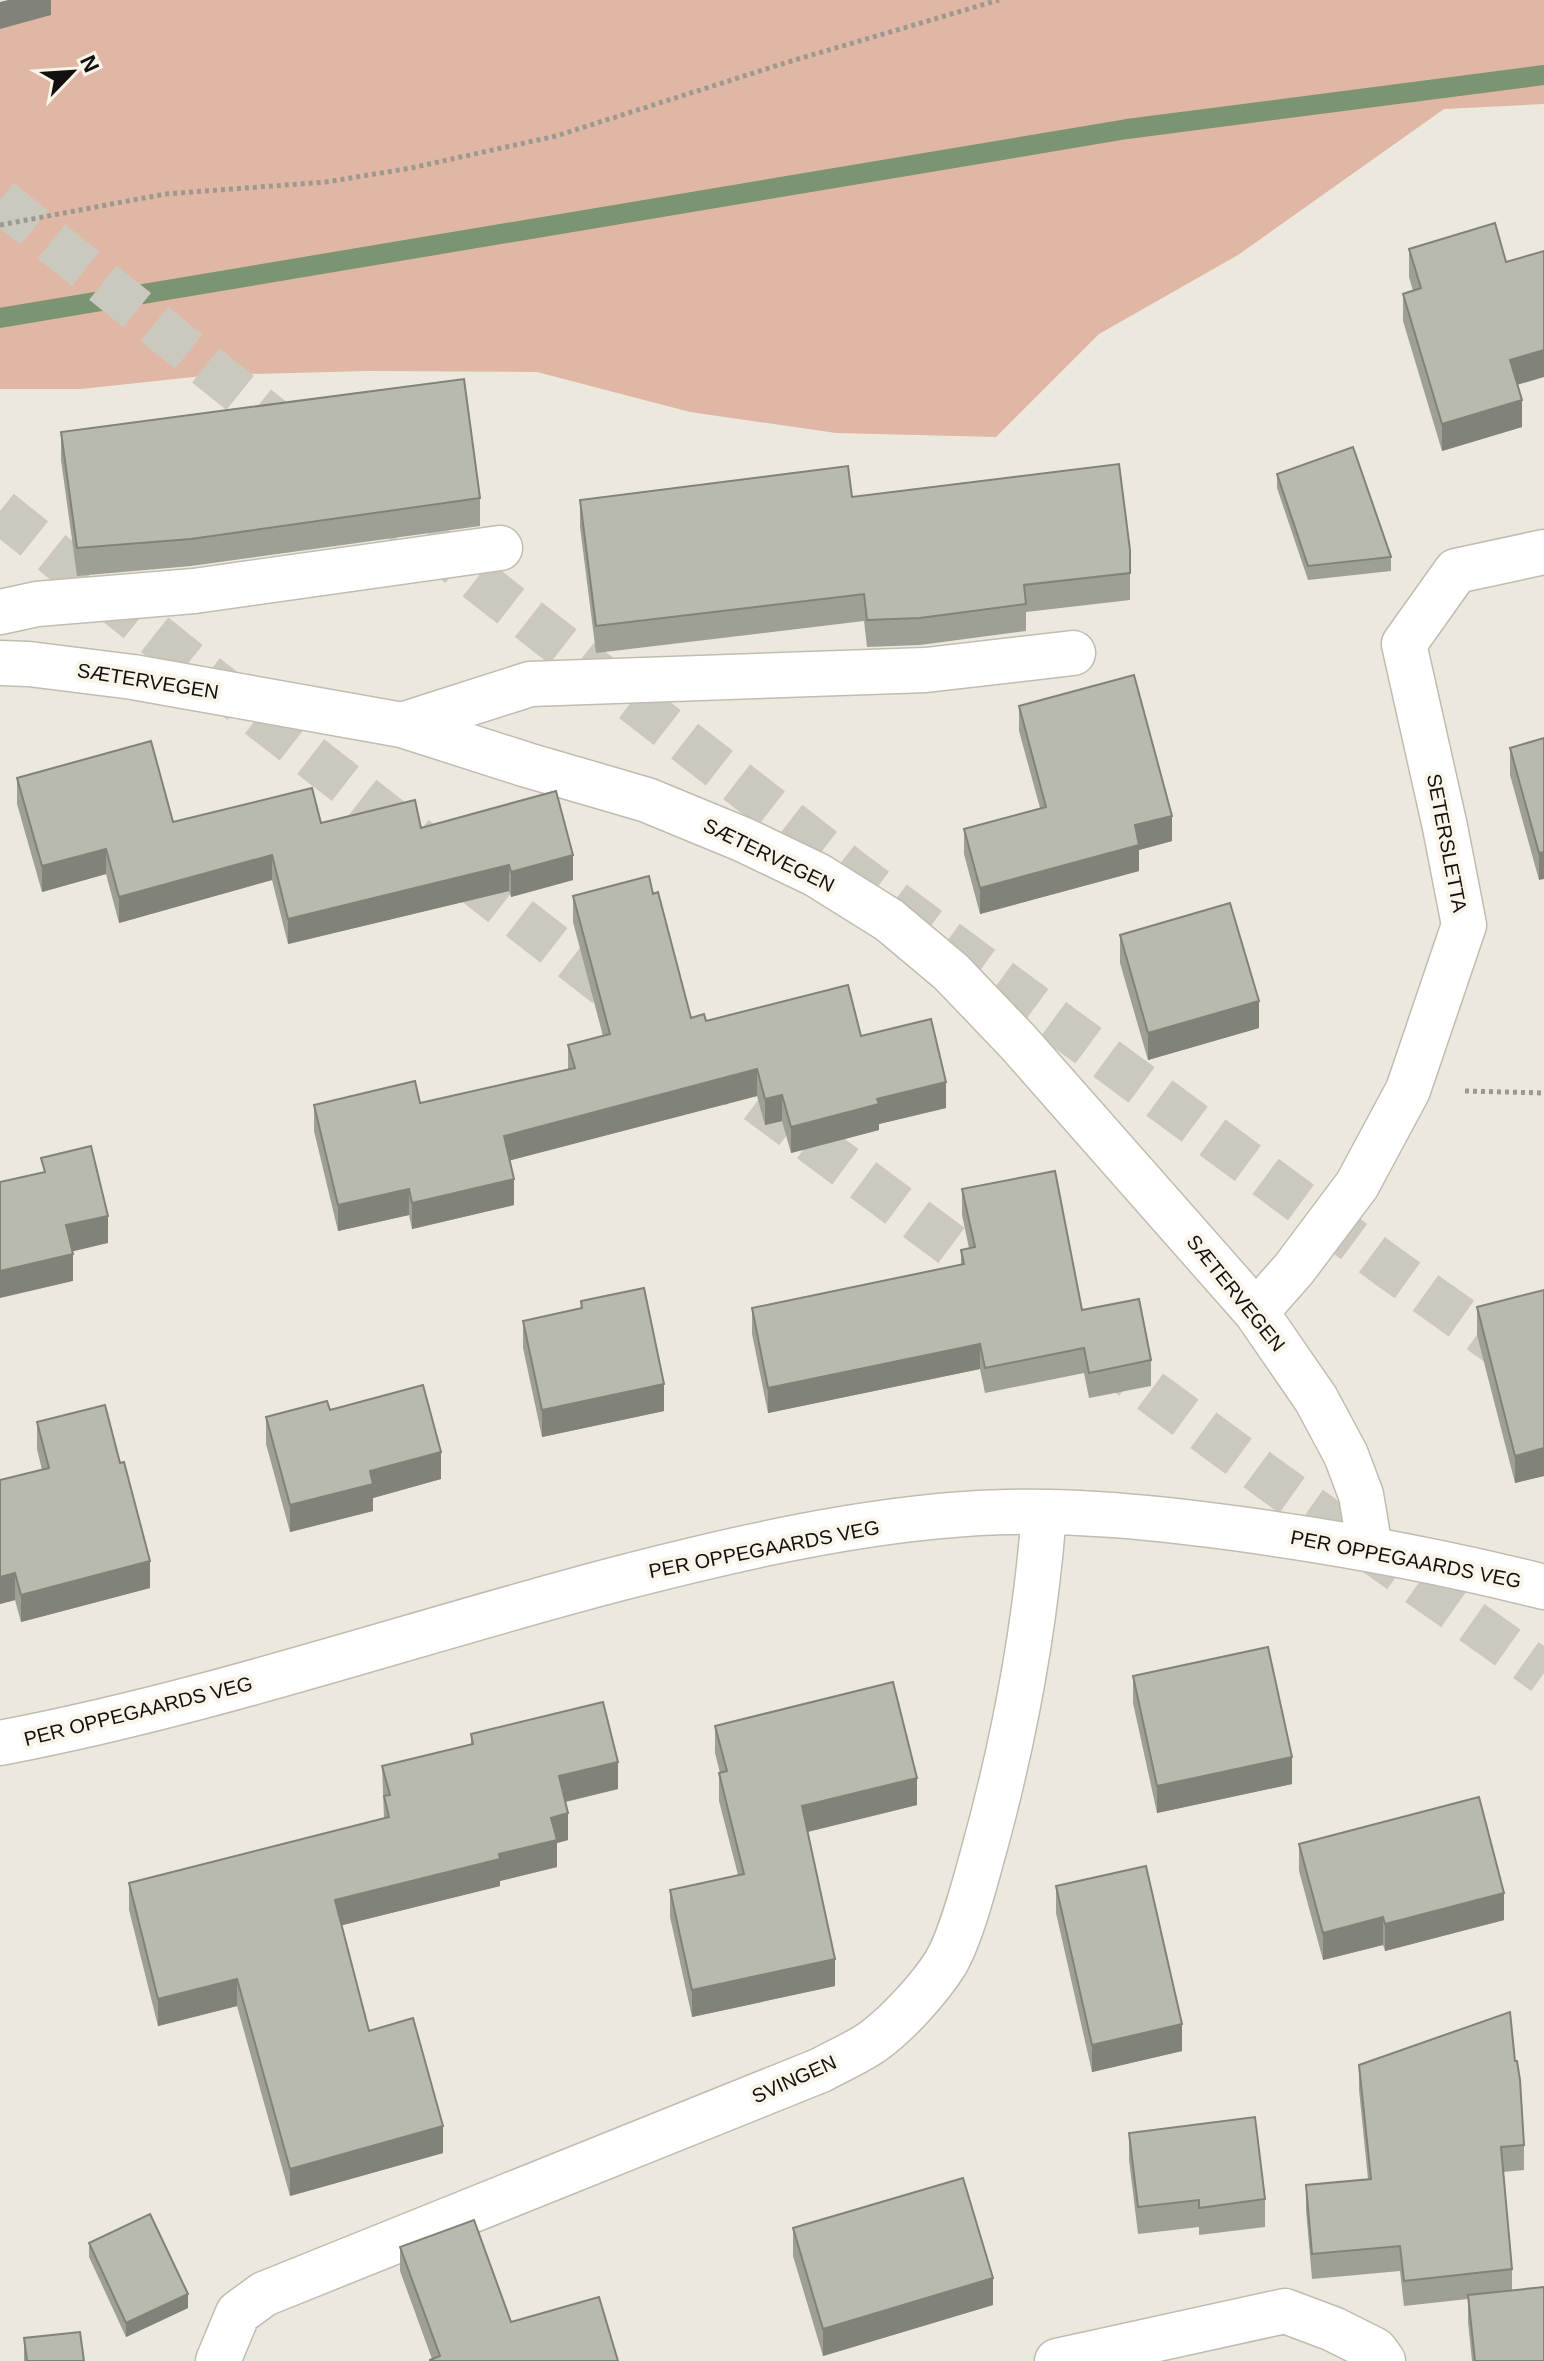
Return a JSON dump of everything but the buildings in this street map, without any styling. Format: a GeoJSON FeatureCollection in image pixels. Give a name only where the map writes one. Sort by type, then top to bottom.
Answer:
{"type":"FeatureCollection","features":[{"type":"Feature","properties":{"kind":"street"},"geometry":{"type":"LineString","coordinates":[[0,612],[37,604],[194,591],[500,548]]}},
{"type":"Feature","properties":{"kind":"street","name":"SETERSLETTA"},"geometry":{"type":"LineString","coordinates":[[1256,1312],[1294,1269],[1357,1185],[1408,1090],[1464,925],[1404,644],[1456,571],[1544,552]]}},
{"type":"Feature","properties":{"kind":"street"},"geometry":{"type":"LineString","coordinates":[[402,725],[530,684],[926,670],[1073,653]]}},
{"type":"Feature","properties":{"kind":"street","name":"SÆTERVEGEN"},"geometry":{"type":"LineString","coordinates":[[0,663],[133,677],[402,725],[647,800],[744,840],[817,875],[889,920],[951,972],[1018,1042],[1256,1312],[1316,1399],[1346,1455],[1361,1495],[1370,1548]]}},
{"type":"Feature","properties":{"kind":"street","name":"PER OPPEGAARDS VEG"},"geometry":{"type":"LineString","coordinates":[[0,1743],[167,1706],[489,1614],[695,1560],[767,1544],[980,1513],[1119,1516],[1206,1524],[1370,1548],[1454,1564],[1544,1587]]}},
{"type":"Feature","properties":{"kind":"street","name":"SVINGEN"},"geometry":{"type":"LineString","coordinates":[[218,2361],[238,2313],[264,2294],[821,2070],[874,2041],[905,2012],[945,1963],[970,1899],[1015,1726],[1041,1561],[1044,1513]]}},
{"type":"Feature","properties":{"kind":"street"},"geometry":{"type":"LineString","coordinates":[[1057,2361],[1285,2311],[1333,2329],[1375,2350],[1383,2361]]}},
{"type":"Feature","properties":{"kind":"path"},"geometry":{"type":"LineString","coordinates":[[0,225],[165,194],[340,180],[542,139],[999,0]]}},
{"type":"Feature","properties":{"kind":"path"},"geometry":{"type":"LineString","coordinates":[[1408,1090],[1544,1093]]}},
{"type":"Feature","properties":{"kind":"shaded area"},"geometry":{"type":"Polygon","coordinates":[[[54,0],[1544,0],[1544,104],[1444,109],[1238,255],[1099,334],[996,437],[836,433],[690,412],[537,372],[368,371],[212,375],[81,389],[0,389],[0,13],[21,4],[54,0]]]}},
{"type":"Feature","properties":{"kind":"waterway"},"geometry":{"type":"LineString","coordinates":[[0,318],[1127,129],[1544,75]]}},
{"type":"Feature","properties":{"kind":"tunnel"},"geometry":{"type":"LineString","coordinates":[[0,200],[305,445]]}},
{"type":"Feature","properties":{"kind":"tunnel"},"geometry":{"type":"LineString","coordinates":[[372,498],[858,876],[1390,1268],[1544,1377]]}},
{"type":"Feature","properties":{"kind":"tunnel"},"geometry":{"type":"LineString","coordinates":[[0,511],[195,667],[631,1005]]}},
{"type":"Feature","properties":{"kind":"tunnel"},"geometry":{"type":"LineString","coordinates":[[704,1062],[1009,1288]]}},
{"type":"Feature","properties":{"kind":"tunnel"},"geometry":{"type":"LineString","coordinates":[[1097,1352],[1275,1483],[1544,1673]]}}]}
